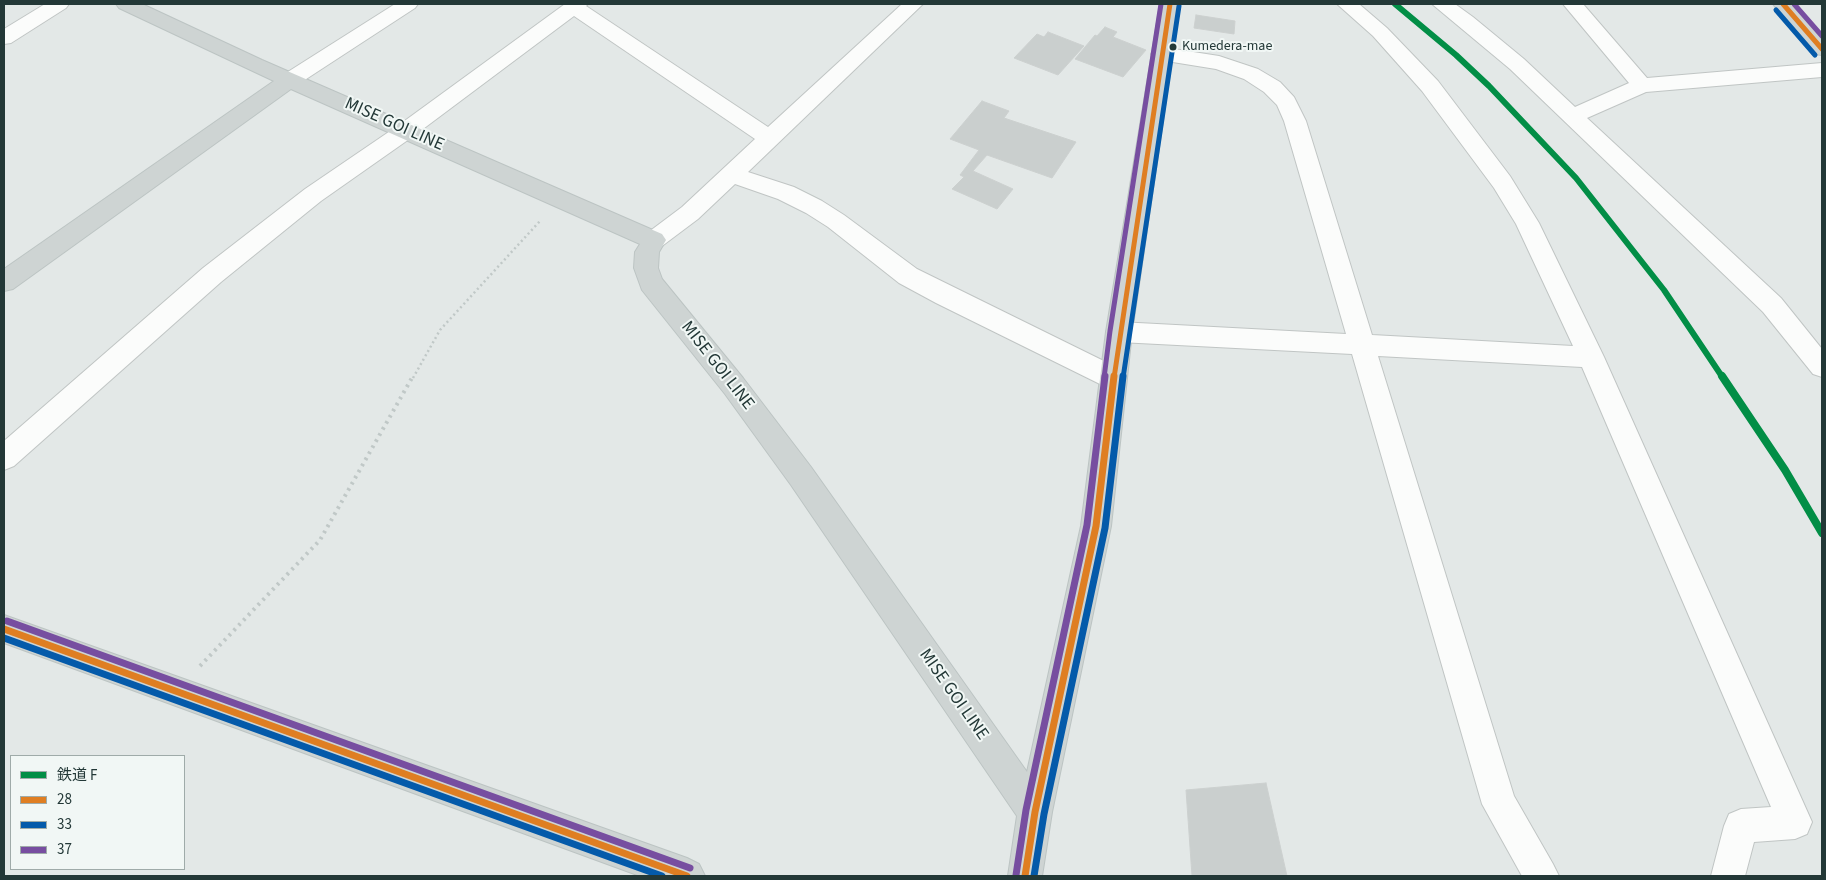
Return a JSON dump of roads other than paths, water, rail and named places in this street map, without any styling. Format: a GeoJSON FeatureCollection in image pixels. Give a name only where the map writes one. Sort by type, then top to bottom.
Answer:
{"type":"FeatureCollection","features":[{"type":"Feature","properties":{"kind":"main road","name":"MISE GOI LINE"},"geometry":{"type":"LineString","coordinates":[[126,4],[219,49],[654,240],[647,252],[646,268],[651,283],[734,386],[801,476],[1035,812]]}},
{"type":"Feature","properties":{"kind":"main road"},"geometry":{"type":"LineString","coordinates":[[1025,876],[1035,812],[1096,526],[1119,332],[1170,4]]}},
{"type":"Feature","properties":{"kind":"main road"},"geometry":{"type":"LineString","coordinates":[[1783,4],[1822,49]]}},
{"type":"Feature","properties":{"kind":"main road"},"geometry":{"type":"LineString","coordinates":[[4,282],[290,80]]}},
{"type":"Feature","properties":{"kind":"main road"},"geometry":{"type":"LineString","coordinates":[[4,629],[687,876]]}},
{"type":"Feature","properties":{"kind":"street"},"geometry":{"type":"LineString","coordinates":[[4,38],[60,4]]}},
{"type":"Feature","properties":{"kind":"street"},"geometry":{"type":"LineString","coordinates":[[290,80],[408,4]]}},
{"type":"Feature","properties":{"kind":"street"},"geometry":{"type":"LineString","coordinates":[[654,240],[690,213],[912,4]]}},
{"type":"Feature","properties":{"kind":"street"},"geometry":{"type":"LineString","coordinates":[[1347,4],[1380,32],[1430,86],[1502,182],[1527,223],[1590,357],[1795,822],[1742,826],[1728,876]]}},
{"type":"Feature","properties":{"kind":"street"},"geometry":{"type":"LineString","coordinates":[[1442,4],[1495,46],[1573,116],[1772,305],[1822,367]]}},
{"type":"Feature","properties":{"kind":"street"},"geometry":{"type":"LineString","coordinates":[[1573,4],[1642,85]]}},
{"type":"Feature","properties":{"kind":"street"},"geometry":{"type":"LineString","coordinates":[[4,458],[212,275],[313,195],[407,130],[576,5],[769,138]]}},
{"type":"Feature","properties":{"kind":"street"},"geometry":{"type":"LineString","coordinates":[[1161,54],[1220,63],[1251,74],[1272,87],[1286,102],[1295,121],[1499,804],[1541,876]]}},
{"type":"Feature","properties":{"kind":"street"},"geometry":{"type":"LineString","coordinates":[[1573,116],[1642,85],[1822,70]]}},
{"type":"Feature","properties":{"kind":"street"},"geometry":{"type":"LineString","coordinates":[[731,174],[786,193],[814,207],[836,221],[908,276],[1113,378]]}},
{"type":"Feature","properties":{"kind":"street"},"geometry":{"type":"LineString","coordinates":[[1119,332],[1362,343],[1590,357]]}},
{"type":"Feature","properties":{"kind":"rail line","name":"F"},"geometry":{"type":"LineString","coordinates":[[1395,4],[1456,55],[1489,86],[1576,178],[1664,290],[1785,470],[1822,533]]}},
{"type":"Feature","properties":{"kind":"place","name":"Kumedera-mae"},"geometry":{"type":"Point","coordinates":[1173,47]}}]}
